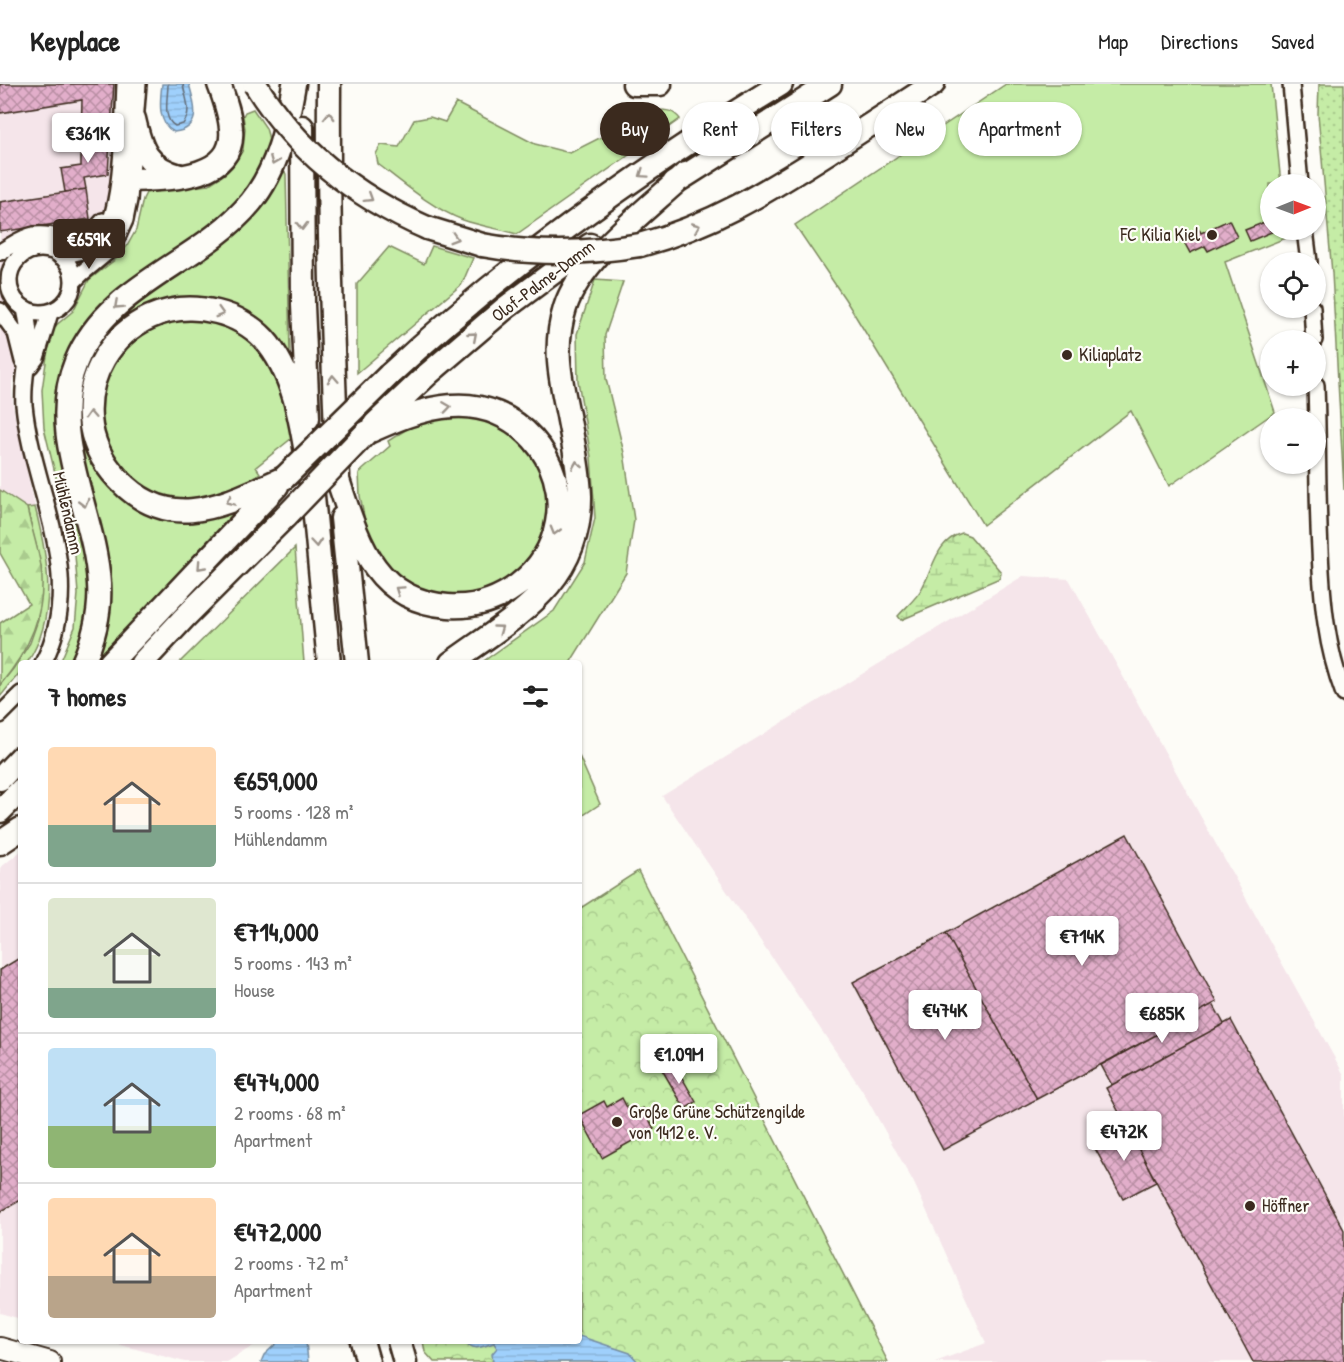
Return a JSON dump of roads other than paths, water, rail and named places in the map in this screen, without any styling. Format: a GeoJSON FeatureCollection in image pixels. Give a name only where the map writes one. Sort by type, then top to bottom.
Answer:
{"type":"FeatureCollection","features":[{"type":"Feature","properties":{"kind":"highway"},"geometry":{"type":"LineString","coordinates":[[124,182],[195,175],[217,163],[228,148],[232,130],[219,84]]}},
{"type":"Feature","properties":{"kind":"highway"},"geometry":{"type":"LineString","coordinates":[[255,84],[271,109],[293,136],[325,166],[371,200],[427,228],[482,245],[522,252],[552,254],[596,252],[640,245],[687,231],[733,210],[782,182],[933,84]]}},
{"type":"Feature","properties":{"kind":"highway"},"geometry":{"type":"LineString","coordinates":[[84,660],[96,624],[100,586],[92,535],[72,459],[69,438],[67,405],[74,365],[91,333],[120,302],[226,227],[252,200],[266,180],[275,160],[288,119],[294,84]]}},
{"type":"Feature","properties":{"kind":"highway"},"geometry":{"type":"LineString","coordinates":[[303,84],[301,176],[303,304],[311,484],[329,660]]}},
{"type":"Feature","properties":{"kind":"highway"},"geometry":{"type":"LineString","coordinates":[[329,84],[330,316],[338,480],[357,660]]}},
{"type":"Feature","properties":{"kind":"highway"},"geometry":{"type":"LineString","coordinates":[[634,84],[660,84]]}},
{"type":"Feature","properties":{"kind":"highway","name":"Olof-Palme-Damm"},"geometry":{"type":"LineString","coordinates":[[113,660],[284,478],[389,375],[456,314],[502,275],[650,169],[703,132],[781,84]]}},
{"type":"Feature","properties":{"kind":"highway","name":"Olof-Palme-Damm"},"geometry":{"type":"LineString","coordinates":[[391,415],[504,309],[685,174],[830,84]]}},
{"type":"Feature","properties":{"kind":"highway"},"geometry":{"type":"LineString","coordinates":[[135,119],[138,139],[146,156],[162,170],[184,177]]}},
{"type":"Feature","properties":{"kind":"highway"},"geometry":{"type":"LineString","coordinates":[[456,660],[525,610],[555,579],[567,558],[577,526],[580,494],[578,468],[558,364],[559,337],[565,306],[582,273],[685,174]]}},
{"type":"Feature","properties":{"kind":"highway"},"geometry":{"type":"LineString","coordinates":[[284,478],[217,507],[197,511],[163,507],[144,500],[130,491],[108,468],[91,429],[89,411],[91,390],[97,373],[114,344],[133,326],[147,318],[178,309],[194,308],[217,312],[238,320],[250,328],[264,339],[277,358],[287,380],[302,435],[311,484]]}},
{"type":"Feature","properties":{"kind":"highway"},"geometry":{"type":"LineString","coordinates":[[145,660],[366,433],[391,415],[465,405],[493,411],[506,417],[528,433],[539,445],[553,472],[557,488],[557,522],[545,555],[532,573],[506,594],[473,606],[438,606],[406,595],[391,585],[367,556],[357,537],[338,480]]}},
{"type":"Feature","properties":{"kind":"highway"},"geometry":{"type":"LineString","coordinates":[[0,811],[18,793]]}},
{"type":"Feature","properties":{"kind":"highway"},"geometry":{"type":"LineString","coordinates":[[0,843],[18,831]]}},
{"type":"Feature","properties":{"kind":"highway"},"geometry":{"type":"LineString","coordinates":[[356,1362],[357,1344]]}},
{"type":"Feature","properties":{"kind":"highway"},"geometry":{"type":"LineString","coordinates":[[363,1344],[368,1362]]}},
{"type":"Feature","properties":{"kind":"highway"},"geometry":{"type":"LineString","coordinates":[[400,1344],[405,1362]]}},
{"type":"Feature","properties":{"kind":"main road"},"geometry":{"type":"LineString","coordinates":[[0,1348],[50,1362]]}},
{"type":"Feature","properties":{"kind":"street","name":"Mühlendamm"},"geometry":{"type":"LineString","coordinates":[[25,370],[36,358],[50,313],[69,299],[74,282],[88,267],[107,254],[116,242],[125,220],[125,84]]}},
{"type":"Feature","properties":{"kind":"street","name":"Mühlendamm"},"geometry":{"type":"LineString","coordinates":[[44,660],[57,625],[62,586],[56,541],[25,413],[23,388],[29,335],[25,309],[14,298],[9,287],[9,275],[14,264],[23,255],[36,250],[49,250],[60,256],[89,248],[100,240],[109,227],[124,182],[135,119],[138,84]]}},
{"type":"Feature","properties":{"kind":"street"},"geometry":{"type":"LineString","coordinates":[[1291,84],[1299,174]]}},
{"type":"Feature","properties":{"kind":"street"},"geometry":{"type":"LineString","coordinates":[[0,252],[34,235],[72,240],[86,237],[95,231],[117,205]]}},
{"type":"Feature","properties":{"kind":"street"},"geometry":{"type":"LineString","coordinates":[[60,256],[70,267],[74,282]]}},
{"type":"Feature","properties":{"kind":"street"},"geometry":{"type":"LineString","coordinates":[[25,309],[37,314],[50,313]]}},
{"type":"Feature","properties":{"kind":"street"},"geometry":{"type":"LineString","coordinates":[[0,311],[16,333],[25,370]]}},
{"type":"Feature","properties":{"kind":"street"},"geometry":{"type":"LineString","coordinates":[[1316,396],[1323,609],[1332,662],[1344,694]]}},
{"type":"Feature","properties":{"kind":"street"},"geometry":{"type":"LineString","coordinates":[[0,715],[18,696]]}},
{"type":"Feature","properties":{"kind":"water"},"geometry":{"type":"Polygon","coordinates":[[[162,84],[189,84],[195,115],[189,126],[183,130],[174,132],[162,118],[162,84]]]}},
{"type":"Feature","properties":{"kind":"water"},"geometry":{"type":"Polygon","coordinates":[[[582,1337],[630,1353],[638,1362],[493,1362],[492,1354],[497,1348],[495,1344],[582,1344],[582,1337]]]}},
{"type":"Feature","properties":{"kind":"water"},"geometry":{"type":"Polygon","coordinates":[[[276,1344],[306,1344],[308,1362],[261,1362],[264,1355],[276,1344]]]}},
{"type":"Feature","properties":{"kind":"water"},"geometry":{"type":"Polygon","coordinates":[[[467,1344],[491,1344],[481,1347],[475,1348],[467,1344]]]}},
{"type":"Feature","properties":{"kind":"place","name":"FC Kilia Kiel"},"geometry":{"type":"Point","coordinates":[1212,235]}},
{"type":"Feature","properties":{"kind":"place","name":"Kiliaplatz"},"geometry":{"type":"Point","coordinates":[1067,355]}},
{"type":"Feature","properties":{"kind":"place","name":"Große Grüne Schützengilde von 1412 e. V."},"geometry":{"type":"Point","coordinates":[617,1122]}},
{"type":"Feature","properties":{"kind":"place","name":"Höffner"},"geometry":{"type":"Point","coordinates":[1250,1206]}}]}
